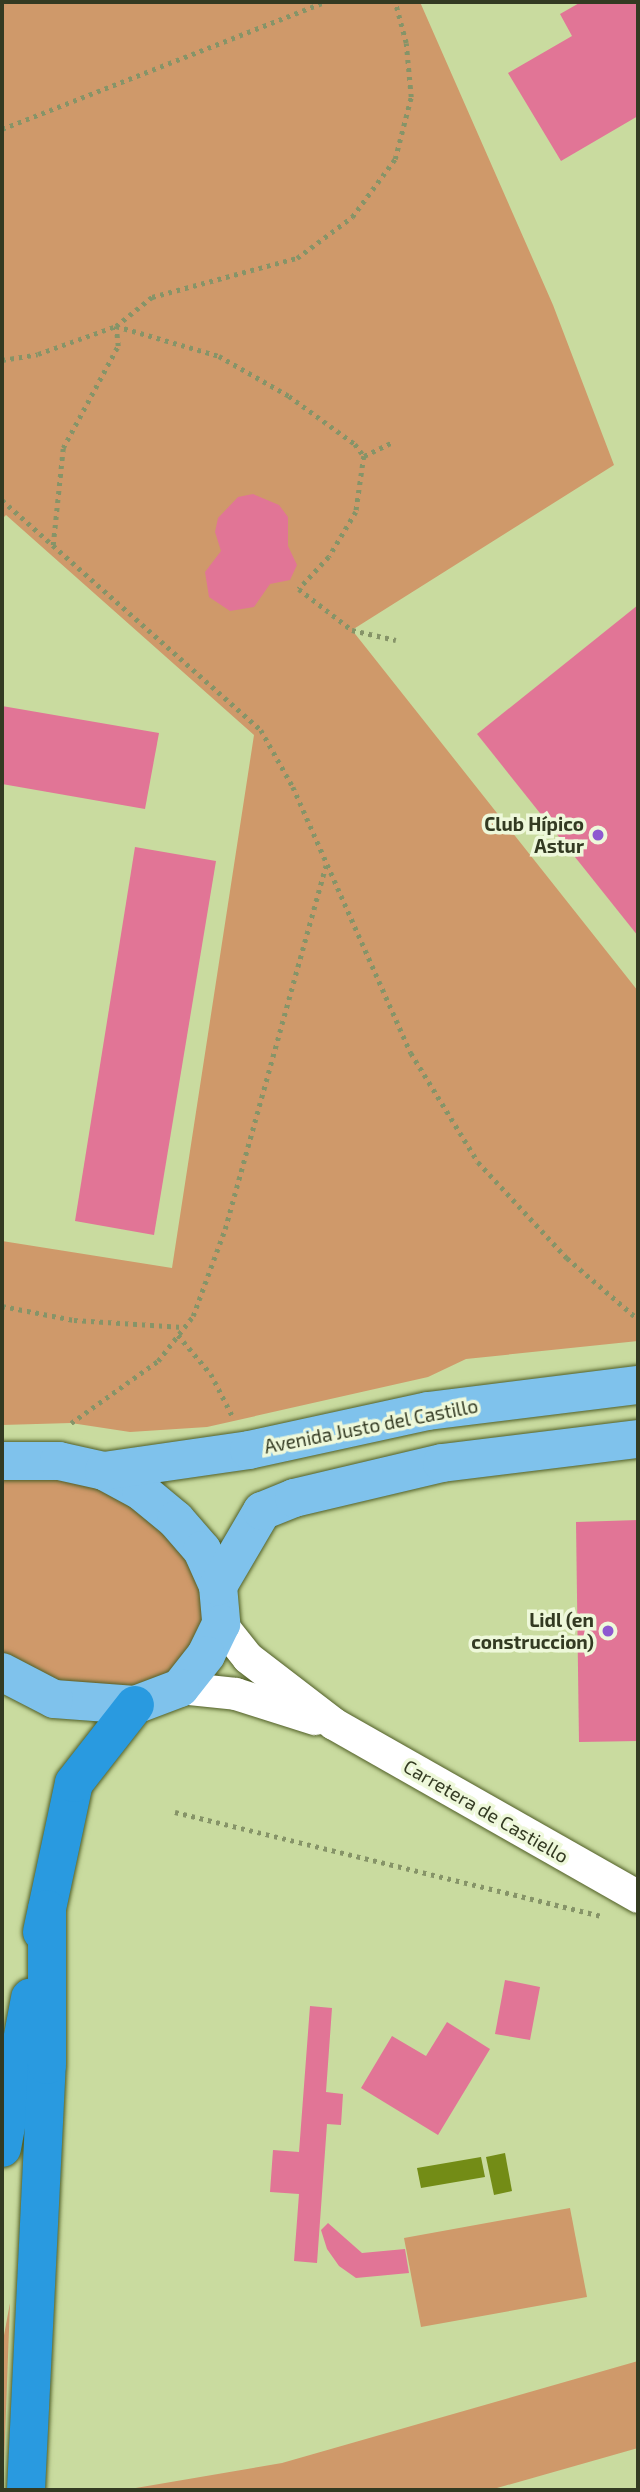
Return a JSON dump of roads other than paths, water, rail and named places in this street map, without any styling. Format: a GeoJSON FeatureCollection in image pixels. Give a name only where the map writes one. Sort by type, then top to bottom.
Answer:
{"type":"FeatureCollection","features":[{"type":"Feature","properties":{"kind":"highway"},"geometry":{"type":"LineString","coordinates":[[2,2148],[47,1909],[74,1783],[135,1705]]}},
{"type":"Feature","properties":{"kind":"highway"},"geometry":{"type":"LineString","coordinates":[[26,2490],[47,2065],[47,1909]]}},
{"type":"Feature","properties":{"kind":"main road","name":"Avenida Justo del Castillo"},"geometry":{"type":"LineString","coordinates":[[104,1471],[249,1450],[428,1411],[638,1385]]}},
{"type":"Feature","properties":{"kind":"main road"},"geometry":{"type":"LineString","coordinates":[[2,1672],[54,1699],[135,1705],[180,1688],[205,1655],[219,1605],[262,1511],[294,1498],[442,1463],[638,1439]]}},
{"type":"Feature","properties":{"kind":"main road"},"geometry":{"type":"LineString","coordinates":[[2,1461],[59,1461],[104,1471],[141,1491],[176,1520],[202,1550],[219,1605]]}},
{"type":"Feature","properties":{"kind":"street","name":"Carretera de Castiello"},"geometry":{"type":"LineString","coordinates":[[219,1605],[248,1658],[334,1724],[626,1907]]}},
{"type":"Feature","properties":{"kind":"street","name":"Carretera de Castiello"},"geometry":{"type":"LineString","coordinates":[[180,1688],[236,1694],[334,1724]]}},
{"type":"Feature","properties":{"kind":"place","name":"Club Hípico Astur"},"geometry":{"type":"Point","coordinates":[598,835]}},
{"type":"Feature","properties":{"kind":"place","name":"Lidl (en construccion)"},"geometry":{"type":"Point","coordinates":[608,1631]}}]}
